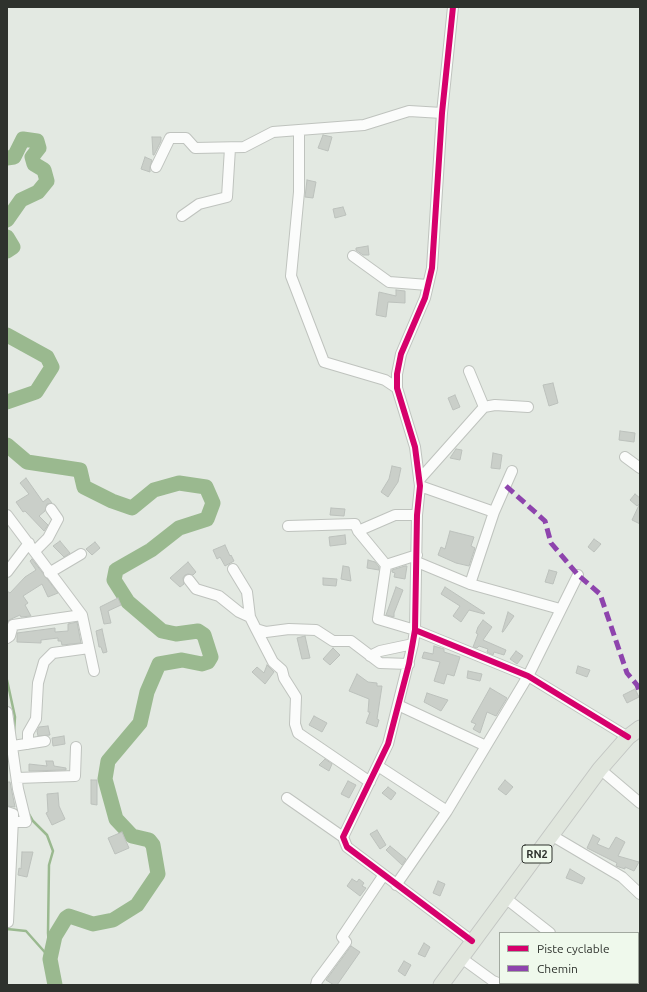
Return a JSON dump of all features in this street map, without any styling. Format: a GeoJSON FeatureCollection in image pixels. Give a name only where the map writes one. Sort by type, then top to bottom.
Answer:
{"type":"FeatureCollection","features":[{"type":"Feature","properties":{"kind":"highway","name":"RN2"},"geometry":{"type":"LineString","coordinates":[[440,985],[600,769],[628,737],[640,728]]}},
{"type":"Feature","properties":{"kind":"street"},"geometry":{"type":"LineString","coordinates":[[343,837],[388,744],[409,664],[415,630],[417,515],[420,483],[415,447],[397,388],[397,374],[401,354],[418,316],[432,268],[442,113],[453,7]]}},
{"type":"Feature","properties":{"kind":"street"},"geometry":{"type":"LineString","coordinates":[[156,167],[170,138],[186,138],[195,148],[244,147],[273,132],[364,125],[409,112],[442,113]]}},
{"type":"Feature","properties":{"kind":"street"},"geometry":{"type":"LineString","coordinates":[[299,130],[299,192],[291,276],[293,284],[324,362],[385,380],[397,388]]}},
{"type":"Feature","properties":{"kind":"street"},"geometry":{"type":"LineString","coordinates":[[182,216],[199,204],[227,197],[230,148]]}},
{"type":"Feature","properties":{"kind":"street"},"geometry":{"type":"LineString","coordinates":[[353,256],[389,282],[428,286]]}},
{"type":"Feature","properties":{"kind":"street"},"geometry":{"type":"LineString","coordinates":[[469,371],[484,408]]}},
{"type":"Feature","properties":{"kind":"street"},"geometry":{"type":"LineString","coordinates":[[420,483],[484,408],[495,405],[528,407]]}},
{"type":"Feature","properties":{"kind":"street"},"geometry":{"type":"LineString","coordinates":[[625,457],[640,468]]}},
{"type":"Feature","properties":{"kind":"street"},"geometry":{"type":"LineString","coordinates":[[470,584],[494,512],[512,471]]}},
{"type":"Feature","properties":{"kind":"street"},"geometry":{"type":"LineString","coordinates":[[420,483],[494,512]]}},
{"type":"Feature","properties":{"kind":"street"},"geometry":{"type":"LineString","coordinates":[[7,572],[32,547],[48,538],[58,519],[51,509]]}},
{"type":"Feature","properties":{"kind":"street"},"geometry":{"type":"LineString","coordinates":[[7,515],[82,615],[94,671]]}},
{"type":"Feature","properties":{"kind":"street"},"geometry":{"type":"LineString","coordinates":[[358,531],[395,515],[417,515]]}},
{"type":"Feature","properties":{"kind":"street"},"geometry":{"type":"LineString","coordinates":[[288,526],[355,524],[358,531],[386,565],[378,619],[415,630],[528,676],[628,737]]}},
{"type":"Feature","properties":{"kind":"street"},"geometry":{"type":"LineString","coordinates":[[49,573],[81,554]]}},
{"type":"Feature","properties":{"kind":"street"},"geometry":{"type":"LineString","coordinates":[[386,565],[417,559],[470,584],[560,609]]}},
{"type":"Feature","properties":{"kind":"street"},"geometry":{"type":"LineString","coordinates":[[233,569],[248,592],[250,617],[273,662],[282,670],[284,678],[296,697],[295,724],[298,733],[370,782]]}},
{"type":"Feature","properties":{"kind":"street"},"geometry":{"type":"LineString","coordinates":[[396,885],[447,811],[528,676],[578,575]]}},
{"type":"Feature","properties":{"kind":"street"},"geometry":{"type":"LineString","coordinates":[[189,580],[196,589],[219,596],[238,612],[250,617]]}},
{"type":"Feature","properties":{"kind":"street"},"geometry":{"type":"LineString","coordinates":[[7,638],[10,636],[13,625],[82,615]]}},
{"type":"Feature","properties":{"kind":"street"},"geometry":{"type":"LineString","coordinates":[[256,629],[266,632],[289,629],[316,630],[333,640],[351,641],[380,663],[409,664]]}},
{"type":"Feature","properties":{"kind":"street"},"geometry":{"type":"LineString","coordinates":[[370,656],[380,651],[413,644]]}},
{"type":"Feature","properties":{"kind":"street"},"geometry":{"type":"LineString","coordinates":[[28,744],[28,733],[36,719],[38,683],[44,662],[52,654],[89,648]]}},
{"type":"Feature","properties":{"kind":"street"},"geometry":{"type":"LineString","coordinates":[[398,704],[486,746]]}},
{"type":"Feature","properties":{"kind":"street"},"geometry":{"type":"LineString","coordinates":[[7,712],[15,746],[26,822],[10,818],[8,922]]}},
{"type":"Feature","properties":{"kind":"street"},"geometry":{"type":"LineString","coordinates":[[15,746],[45,741]]}},
{"type":"Feature","properties":{"kind":"street"},"geometry":{"type":"LineString","coordinates":[[19,777],[75,776],[76,747]]}},
{"type":"Feature","properties":{"kind":"street"},"geometry":{"type":"LineString","coordinates":[[378,766],[447,811]]}},
{"type":"Feature","properties":{"kind":"street"},"geometry":{"type":"LineString","coordinates":[[600,769],[640,803]]}},
{"type":"Feature","properties":{"kind":"street"},"geometry":{"type":"LineString","coordinates":[[287,798],[343,837],[347,847],[383,876],[472,941]]}},
{"type":"Feature","properties":{"kind":"street"},"geometry":{"type":"LineString","coordinates":[[551,835],[622,877],[640,894]]}},
{"type":"Feature","properties":{"kind":"street"},"geometry":{"type":"LineString","coordinates":[[316,985],[317,981],[346,942],[342,937],[383,876]]}},
{"type":"Feature","properties":{"kind":"street"},"geometry":{"type":"LineString","coordinates":[[504,897],[549,932]]}},
{"type":"Feature","properties":{"kind":"street"},"geometry":{"type":"LineString","coordinates":[[460,957],[493,981],[499,983]]}},
{"type":"Feature","properties":{"kind":"building"},"geometry":{"type":"Polygon","coordinates":[[[323,135],[332,137],[328,151],[318,148],[323,135]]]}},
{"type":"Feature","properties":{"kind":"building"},"geometry":{"type":"Polygon","coordinates":[[[152,137],[161,137],[161,141],[154,155],[153,155],[152,137]]]}},
{"type":"Feature","properties":{"kind":"building"},"geometry":{"type":"Polygon","coordinates":[[[145,157],[152,160],[150,172],[141,169],[145,157]]]}},
{"type":"Feature","properties":{"kind":"building"},"geometry":{"type":"Polygon","coordinates":[[[307,180],[316,182],[313,198],[305,197],[307,180]]]}},
{"type":"Feature","properties":{"kind":"building"},"geometry":{"type":"Polygon","coordinates":[[[343,207],[346,215],[335,218],[333,209],[343,207]]]}},
{"type":"Feature","properties":{"kind":"building"},"geometry":{"type":"Polygon","coordinates":[[[368,246],[369,255],[363,255],[356,250],[356,248],[368,246]]]}},
{"type":"Feature","properties":{"kind":"building"},"geometry":{"type":"Polygon","coordinates":[[[396,290],[405,291],[405,303],[388,302],[386,317],[376,315],[379,292],[396,296],[396,290]]]}},
{"type":"Feature","properties":{"kind":"building"},"geometry":{"type":"Polygon","coordinates":[[[553,383],[558,403],[549,406],[543,385],[553,383]]]}},
{"type":"Feature","properties":{"kind":"building"},"geometry":{"type":"Polygon","coordinates":[[[455,395],[460,407],[453,410],[448,398],[455,395]]]}},
{"type":"Feature","properties":{"kind":"building"},"geometry":{"type":"Polygon","coordinates":[[[620,431],[635,433],[634,442],[619,440],[620,431]]]}},
{"type":"Feature","properties":{"kind":"building"},"geometry":{"type":"Polygon","coordinates":[[[456,449],[462,450],[460,460],[450,458],[456,449]]]}},
{"type":"Feature","properties":{"kind":"building"},"geometry":{"type":"Polygon","coordinates":[[[493,453],[502,455],[500,469],[491,468],[493,453]]]}},
{"type":"Feature","properties":{"kind":"building"},"geometry":{"type":"Polygon","coordinates":[[[392,466],[401,468],[398,482],[388,497],[381,492],[389,479],[392,466]]]}},
{"type":"Feature","properties":{"kind":"building"},"geometry":{"type":"Polygon","coordinates":[[[26,478],[43,502],[48,498],[52,503],[47,504],[45,511],[39,516],[48,525],[44,531],[25,511],[23,512],[16,502],[29,494],[20,483],[26,478]]]}},
{"type":"Feature","properties":{"kind":"building"},"geometry":{"type":"Polygon","coordinates":[[[635,494],[640,498],[640,503],[637,506],[630,500],[635,494]]]}},
{"type":"Feature","properties":{"kind":"building"},"geometry":{"type":"Polygon","coordinates":[[[640,503],[640,524],[632,520],[640,503]]]}},
{"type":"Feature","properties":{"kind":"building"},"geometry":{"type":"Polygon","coordinates":[[[331,508],[345,509],[344,516],[330,515],[331,508]]]}},
{"type":"Feature","properties":{"kind":"building"},"geometry":{"type":"Polygon","coordinates":[[[450,531],[474,537],[471,546],[475,548],[469,566],[456,563],[438,555],[441,547],[445,549],[450,531]]]}},
{"type":"Feature","properties":{"kind":"building"},"geometry":{"type":"Polygon","coordinates":[[[345,535],[346,544],[330,546],[329,537],[345,535]]]}},
{"type":"Feature","properties":{"kind":"building"},"geometry":{"type":"Polygon","coordinates":[[[594,539],[601,544],[594,552],[588,547],[594,539]]]}},
{"type":"Feature","properties":{"kind":"building"},"geometry":{"type":"Polygon","coordinates":[[[60,541],[70,553],[64,557],[53,546],[60,541]]]}},
{"type":"Feature","properties":{"kind":"building"},"geometry":{"type":"Polygon","coordinates":[[[95,542],[100,548],[92,555],[86,549],[95,542]]]}},
{"type":"Feature","properties":{"kind":"building"},"geometry":{"type":"Polygon","coordinates":[[[225,545],[234,561],[225,566],[220,557],[217,559],[213,550],[225,545]]]}},
{"type":"Feature","properties":{"kind":"building"},"geometry":{"type":"Polygon","coordinates":[[[32,559],[58,593],[48,597],[42,584],[23,596],[28,603],[25,605],[31,616],[21,617],[20,615],[9,620],[7,623],[7,591],[10,593],[25,577],[36,570],[30,561],[32,559]]]}},
{"type":"Feature","properties":{"kind":"building"},"geometry":{"type":"Polygon","coordinates":[[[368,560],[375,562],[379,567],[379,570],[367,568],[368,560]]]}},
{"type":"Feature","properties":{"kind":"building"},"geometry":{"type":"Polygon","coordinates":[[[188,562],[196,572],[193,575],[185,575],[183,578],[184,584],[180,587],[170,578],[188,562]]]}},
{"type":"Feature","properties":{"kind":"building"},"geometry":{"type":"Polygon","coordinates":[[[343,566],[349,567],[351,581],[341,579],[343,566]]]}},
{"type":"Feature","properties":{"kind":"building"},"geometry":{"type":"Polygon","coordinates":[[[407,566],[405,579],[394,577],[395,573],[392,572],[392,570],[407,566]]]}},
{"type":"Feature","properties":{"kind":"building"},"geometry":{"type":"Polygon","coordinates":[[[549,570],[557,572],[553,584],[545,582],[549,570]]]}},
{"type":"Feature","properties":{"kind":"building"},"geometry":{"type":"Polygon","coordinates":[[[323,578],[337,579],[336,586],[323,585],[323,578]]]}},
{"type":"Feature","properties":{"kind":"building"},"geometry":{"type":"Polygon","coordinates":[[[396,587],[403,590],[394,613],[394,617],[386,615],[396,587]]]}},
{"type":"Feature","properties":{"kind":"building"},"geometry":{"type":"Polygon","coordinates":[[[445,587],[485,613],[469,610],[461,622],[453,616],[460,606],[441,594],[445,587]]]}},
{"type":"Feature","properties":{"kind":"building"},"geometry":{"type":"Polygon","coordinates":[[[118,598],[121,605],[108,611],[111,623],[104,624],[100,607],[118,598]]]}},
{"type":"Feature","properties":{"kind":"building"},"geometry":{"type":"Polygon","coordinates":[[[508,612],[514,616],[502,632],[508,612]]]}},
{"type":"Feature","properties":{"kind":"building"},"geometry":{"type":"Polygon","coordinates":[[[483,620],[492,627],[483,640],[506,650],[504,655],[494,652],[493,655],[487,652],[488,649],[479,646],[477,648],[473,647],[478,634],[476,633],[478,627],[483,620]]]}},
{"type":"Feature","properties":{"kind":"building"},"geometry":{"type":"Polygon","coordinates":[[[77,622],[81,643],[62,645],[61,641],[58,641],[58,638],[41,640],[41,643],[17,642],[17,633],[55,628],[55,632],[68,631],[68,624],[77,622]]]}},
{"type":"Feature","properties":{"kind":"building"},"geometry":{"type":"Polygon","coordinates":[[[102,629],[107,652],[103,653],[101,647],[99,647],[96,631],[102,629]]]}},
{"type":"Feature","properties":{"kind":"building"},"geometry":{"type":"Polygon","coordinates":[[[305,636],[310,658],[302,659],[297,638],[305,636]]]}},
{"type":"Feature","properties":{"kind":"building"},"geometry":{"type":"Polygon","coordinates":[[[434,646],[444,649],[444,652],[460,657],[454,676],[447,674],[444,684],[434,681],[440,662],[422,658],[424,652],[433,654],[434,646]]]}},
{"type":"Feature","properties":{"kind":"building"},"geometry":{"type":"Polygon","coordinates":[[[333,648],[340,655],[330,665],[323,659],[333,648]]]}},
{"type":"Feature","properties":{"kind":"building"},"geometry":{"type":"Polygon","coordinates":[[[516,651],[523,656],[517,664],[510,659],[516,651]]]}},
{"type":"Feature","properties":{"kind":"building"},"geometry":{"type":"Polygon","coordinates":[[[267,665],[274,672],[265,684],[252,672],[257,667],[264,673],[267,665]]]}},
{"type":"Feature","properties":{"kind":"building"},"geometry":{"type":"Polygon","coordinates":[[[578,666],[590,670],[587,677],[576,673],[578,666]]]}},
{"type":"Feature","properties":{"kind":"building"},"geometry":{"type":"Polygon","coordinates":[[[468,671],[482,674],[480,681],[467,678],[468,671]]]}},
{"type":"Feature","properties":{"kind":"building"},"geometry":{"type":"Polygon","coordinates":[[[357,674],[368,682],[377,683],[377,686],[382,686],[377,727],[366,723],[370,712],[368,712],[369,699],[349,691],[357,674]]]}},
{"type":"Feature","properties":{"kind":"building"},"geometry":{"type":"Polygon","coordinates":[[[490,688],[507,698],[496,716],[487,712],[480,733],[473,729],[476,724],[471,722],[490,688]]]}},
{"type":"Feature","properties":{"kind":"building"},"geometry":{"type":"Polygon","coordinates":[[[635,689],[639,697],[627,703],[623,695],[635,689]]]}},
{"type":"Feature","properties":{"kind":"building"},"geometry":{"type":"Polygon","coordinates":[[[427,693],[448,700],[441,711],[424,702],[427,693]]]}},
{"type":"Feature","properties":{"kind":"building"},"geometry":{"type":"Polygon","coordinates":[[[314,716],[327,723],[322,732],[309,725],[314,716]]]}},
{"type":"Feature","properties":{"kind":"building"},"geometry":{"type":"Polygon","coordinates":[[[48,726],[50,735],[38,736],[37,731],[39,727],[48,726]]]}},
{"type":"Feature","properties":{"kind":"building"},"geometry":{"type":"Polygon","coordinates":[[[64,736],[65,744],[53,746],[52,738],[64,736]]]}},
{"type":"Feature","properties":{"kind":"building"},"geometry":{"type":"Polygon","coordinates":[[[325,759],[332,764],[329,771],[319,765],[325,759]]]}},
{"type":"Feature","properties":{"kind":"building"},"geometry":{"type":"Polygon","coordinates":[[[46,761],[53,761],[54,766],[66,768],[66,770],[29,771],[29,764],[47,766],[46,761]]]}},
{"type":"Feature","properties":{"kind":"building"},"geometry":{"type":"Polygon","coordinates":[[[91,780],[97,780],[97,805],[91,804],[91,780]]]}},
{"type":"Feature","properties":{"kind":"building"},"geometry":{"type":"Polygon","coordinates":[[[505,780],[513,787],[506,795],[498,789],[505,780]]]}},
{"type":"Feature","properties":{"kind":"building"},"geometry":{"type":"Polygon","coordinates":[[[348,781],[356,785],[349,798],[341,794],[348,781]]]}},
{"type":"Feature","properties":{"kind":"building"},"geometry":{"type":"Polygon","coordinates":[[[7,782],[10,782],[15,807],[7,806],[7,782]]]}},
{"type":"Feature","properties":{"kind":"building"},"geometry":{"type":"Polygon","coordinates":[[[388,787],[396,793],[391,800],[382,793],[388,787]]]}},
{"type":"Feature","properties":{"kind":"building"},"geometry":{"type":"Polygon","coordinates":[[[58,793],[59,806],[65,819],[52,825],[46,813],[48,812],[47,794],[58,793]]]}},
{"type":"Feature","properties":{"kind":"building"},"geometry":{"type":"Polygon","coordinates":[[[377,830],[386,845],[380,849],[370,834],[377,830]]]}},
{"type":"Feature","properties":{"kind":"building"},"geometry":{"type":"Polygon","coordinates":[[[122,832],[129,848],[115,854],[108,838],[122,832]]]}},
{"type":"Feature","properties":{"kind":"building"},"geometry":{"type":"Polygon","coordinates":[[[593,835],[600,839],[597,844],[609,849],[616,837],[625,842],[618,856],[639,862],[634,871],[625,867],[625,869],[616,866],[617,863],[587,848],[593,835]]]}},
{"type":"Feature","properties":{"kind":"building"},"geometry":{"type":"Polygon","coordinates":[[[390,846],[406,859],[402,865],[386,850],[390,846]]]}},
{"type":"Feature","properties":{"kind":"building"},"geometry":{"type":"Polygon","coordinates":[[[22,852],[33,852],[27,877],[18,875],[19,868],[21,869],[22,852]]]}},
{"type":"Feature","properties":{"kind":"building"},"geometry":{"type":"Polygon","coordinates":[[[570,869],[585,878],[582,884],[566,878],[570,869]]]}},
{"type":"Feature","properties":{"kind":"building"},"geometry":{"type":"Polygon","coordinates":[[[352,879],[357,882],[359,879],[364,883],[362,886],[366,888],[360,896],[347,886],[352,879]]]}},
{"type":"Feature","properties":{"kind":"building"},"geometry":{"type":"Polygon","coordinates":[[[438,881],[445,884],[440,896],[433,893],[438,881]]]}},
{"type":"Feature","properties":{"kind":"building"},"geometry":{"type":"Polygon","coordinates":[[[424,943],[430,947],[425,957],[418,954],[424,943]]]}},
{"type":"Feature","properties":{"kind":"building"},"geometry":{"type":"Polygon","coordinates":[[[351,946],[360,952],[337,985],[334,985],[326,980],[351,946]]]}},
{"type":"Feature","properties":{"kind":"building"},"geometry":{"type":"Polygon","coordinates":[[[404,961],[411,965],[405,976],[398,971],[404,961]]]}},
{"type":"Feature","properties":{"kind":"waterway"},"geometry":{"type":"LineString","coordinates":[[7,158],[14,157],[23,139],[37,141],[39,148],[32,157],[34,164],[44,170],[47,181],[38,192],[21,200],[7,220]]}},
{"type":"Feature","properties":{"kind":"waterway"},"geometry":{"type":"LineString","coordinates":[[7,237],[13,247],[7,251]]}},
{"type":"Feature","properties":{"kind":"waterway"},"geometry":{"type":"LineString","coordinates":[[7,335],[47,357],[52,367],[36,392],[7,402]]}},
{"type":"Feature","properties":{"kind":"waterway"},"geometry":{"type":"LineString","coordinates":[[7,445],[27,462],[80,470],[84,487],[112,501],[132,508],[154,490],[179,483],[206,487],[213,503],[207,519],[179,528],[151,550],[116,570],[114,580],[128,602],[162,631],[176,634],[198,631],[204,635],[211,657],[208,662],[202,664],[182,660],[159,664],[147,692],[140,723],[108,761],[105,779],[116,819],[132,836],[149,840],[153,845],[158,874],[137,905],[113,920],[93,924],[69,916],[66,918],[55,936],[50,959],[55,985]]}},
{"type":"Feature","properties":{"kind":"waterway"},"geometry":{"type":"LineString","coordinates":[[7,680],[15,717],[14,732]]}},
{"type":"Feature","properties":{"kind":"waterway"},"geometry":{"type":"LineString","coordinates":[[29,814],[33,821],[47,835],[53,851],[49,865],[48,933],[50,959]]}},
{"type":"Feature","properties":{"kind":"waterway"},"geometry":{"type":"LineString","coordinates":[[7,929],[26,931],[50,958]]}},
{"type":"Feature","properties":{"kind":"marked path"},"geometry":{"type":"LineString","coordinates":[[506,486],[545,521],[551,543],[578,575],[600,594],[627,673],[637,685],[640,693]]}},
{"type":"Feature","properties":{"kind":"cycle path"},"geometry":{"type":"LineString","coordinates":[[453,7],[442,113],[432,268],[425,298],[401,354],[397,374],[397,388],[415,447],[420,486],[417,515],[415,630],[528,676],[628,737]]}},
{"type":"Feature","properties":{"kind":"cycle path"},"geometry":{"type":"LineString","coordinates":[[415,630],[409,664],[388,744],[343,837],[347,847],[472,941]]}}]}
